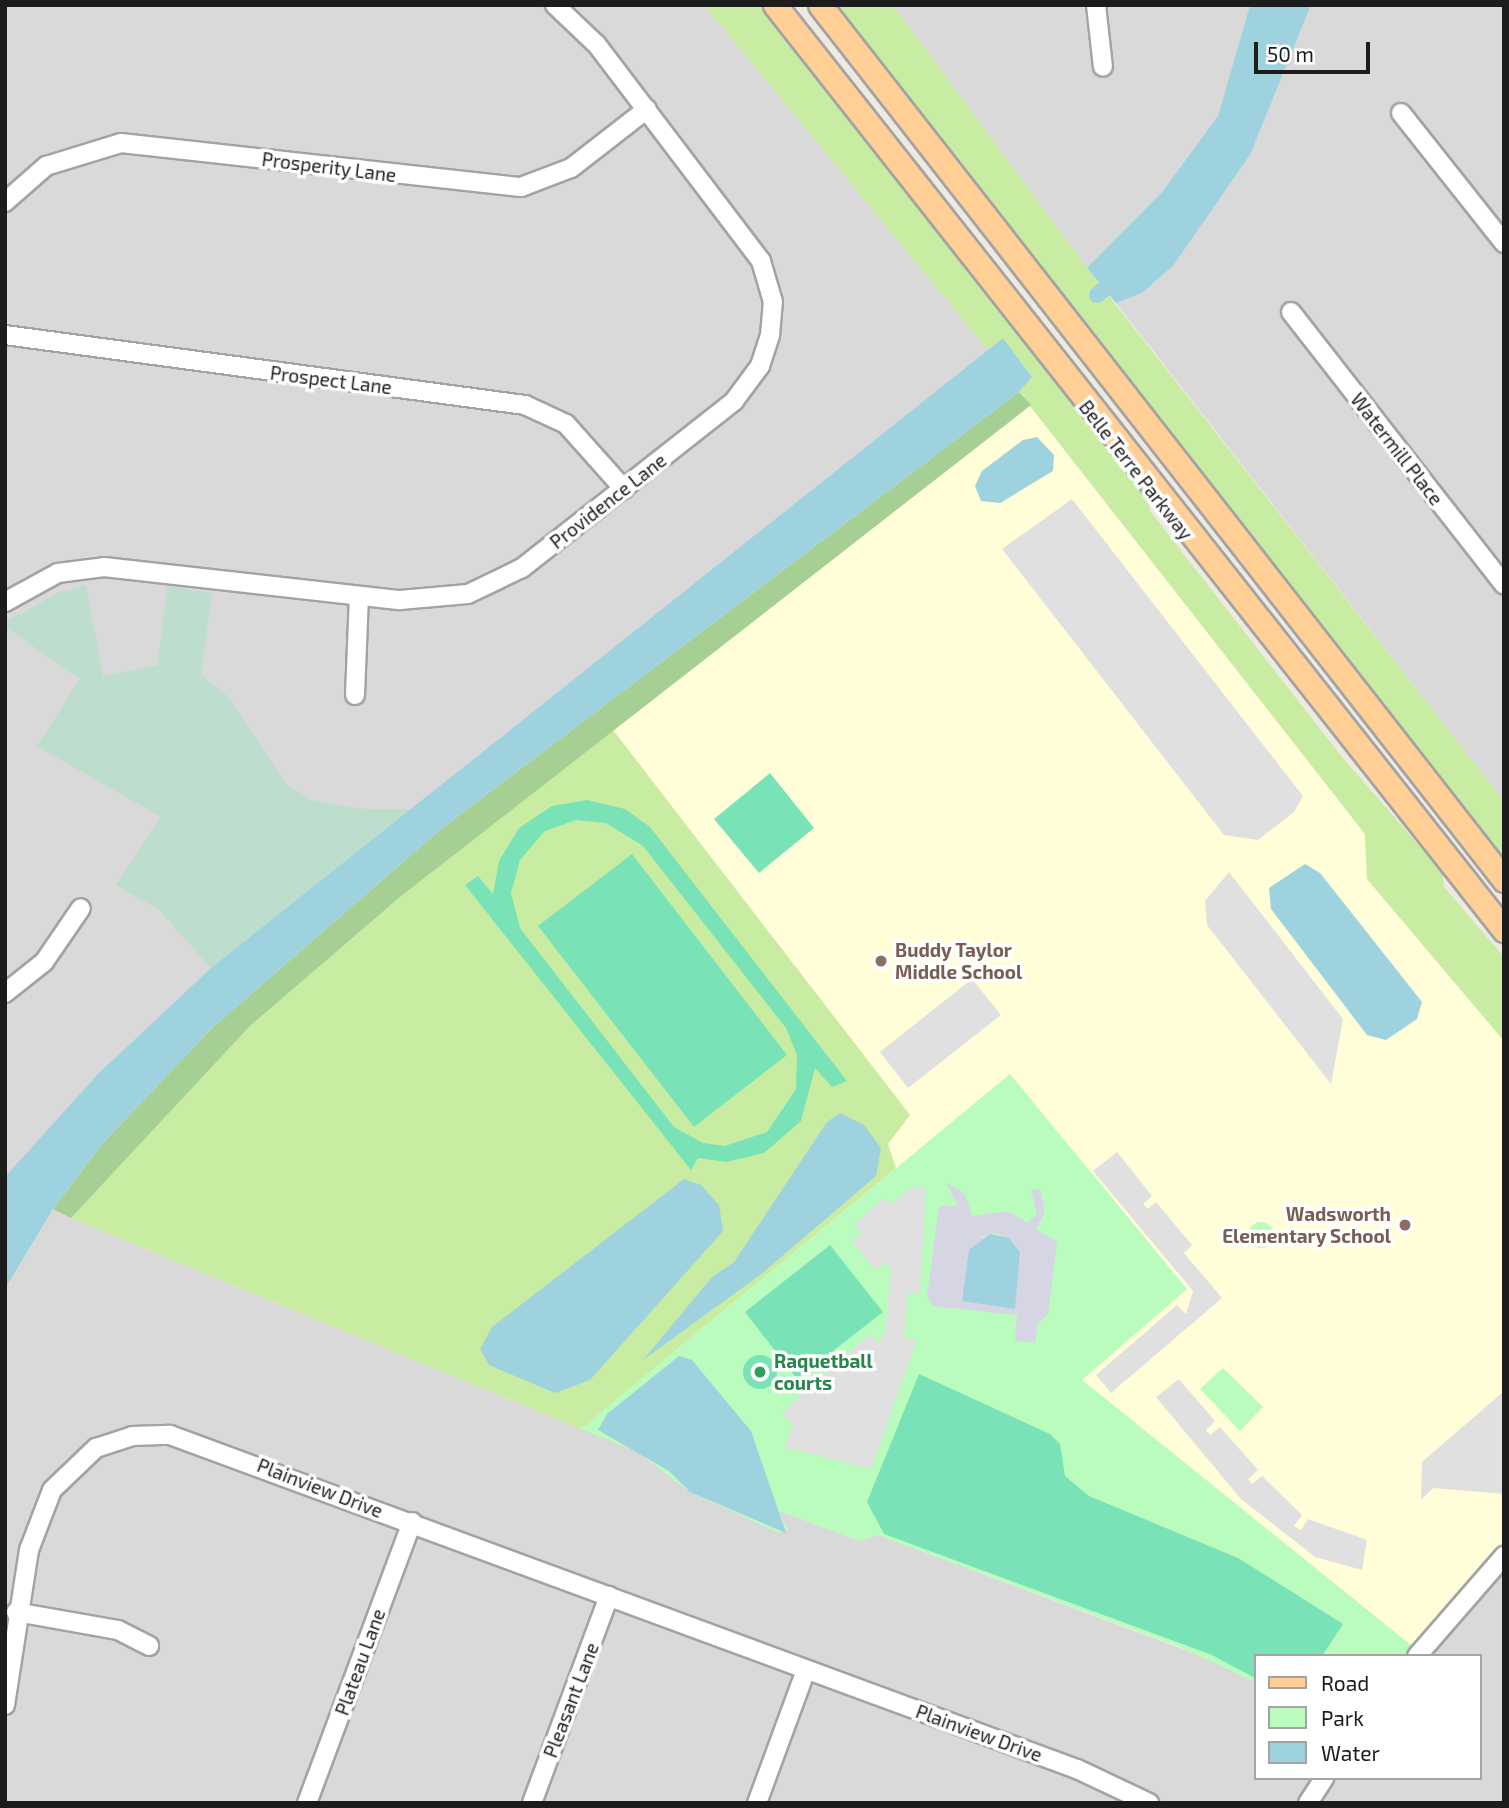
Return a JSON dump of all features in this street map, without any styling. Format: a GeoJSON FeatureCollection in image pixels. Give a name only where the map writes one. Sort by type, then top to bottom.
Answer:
{"type":"FeatureCollection","features":[{"type":"Feature","properties":{"kind":"main road","name":"Belle Terre Parkway"},"geometry":{"type":"LineString","coordinates":[[775,5],[1504,930]]}},
{"type":"Feature","properties":{"kind":"main road","name":"Belle Terre Parkway"},"geometry":{"type":"LineString","coordinates":[[820,5],[1504,880]]}},
{"type":"Feature","properties":{"kind":"street","name":"Providence Lane"},"geometry":{"type":"LineString","coordinates":[[5,602],[43,578],[104,567],[425,601],[486,588],[522,568],[624,489],[745,389],[766,353],[773,318],[771,289],[754,249],[587,34],[555,5]]}},
{"type":"Feature","properties":{"kind":"street"},"geometry":{"type":"LineString","coordinates":[[1096,5],[1103,67]]}},
{"type":"Feature","properties":{"kind":"street","name":"Prosperity Lane"},"geometry":{"type":"LineString","coordinates":[[5,202],[46,166],[121,143],[521,187],[571,168],[647,110]]}},
{"type":"Feature","properties":{"kind":"street"},"geometry":{"type":"LineString","coordinates":[[1401,113],[1504,243]]}},
{"type":"Feature","properties":{"kind":"street","name":"Watermill Place"},"geometry":{"type":"LineString","coordinates":[[1291,313],[1504,585]]}},
{"type":"Feature","properties":{"kind":"street","name":"Prospect Lane"},"geometry":{"type":"LineString","coordinates":[[5,335],[525,405],[566,424],[624,489]]}},
{"type":"Feature","properties":{"kind":"street"},"geometry":{"type":"LineString","coordinates":[[355,695],[359,596]]}},
{"type":"Feature","properties":{"kind":"street"},"geometry":{"type":"LineString","coordinates":[[5,993],[44,962],[81,908]]}},
{"type":"Feature","properties":{"kind":"street","name":"Plainview Drive"},"geometry":{"type":"LineString","coordinates":[[5,1705],[16,1612],[34,1532],[59,1480],[96,1448],[132,1436],[194,1441],[1077,1769],[1149,1803]]}},
{"type":"Feature","properties":{"kind":"street","name":"Plateau Lane"},"geometry":{"type":"LineString","coordinates":[[307,1803],[412,1522]]}},
{"type":"Feature","properties":{"kind":"street"},"geometry":{"type":"LineString","coordinates":[[1418,1654],[1504,1556]]}},
{"type":"Feature","properties":{"kind":"street","name":"Pleasant Lane"},"geometry":{"type":"LineString","coordinates":[[532,1803],[609,1596]]}},
{"type":"Feature","properties":{"kind":"street"},"geometry":{"type":"LineString","coordinates":[[16,1612],[118,1630],[149,1646]]}},
{"type":"Feature","properties":{"kind":"street"},"geometry":{"type":"LineString","coordinates":[[757,1803],[806,1670]]}},
{"type":"Feature","properties":{"kind":"street"},"geometry":{"type":"LineString","coordinates":[[1308,1803],[1323,1780]]}},
{"type":"Feature","properties":{"kind":"shaded area"},"geometry":{"type":"Polygon","coordinates":[[[5,5],[704,5],[988,350],[414,809],[5,1177],[5,5]]]}},
{"type":"Feature","properties":{"kind":"shaded area"},"geometry":{"type":"Polygon","coordinates":[[[893,5],[1250,5],[1218,116],[1162,192],[1087,268],[893,5]]]}},
{"type":"Feature","properties":{"kind":"shaded area"},"geometry":{"type":"Polygon","coordinates":[[[1311,5],[1504,5],[1504,801],[1116,303],[1142,293],[1173,266],[1250,155],[1311,5]]]}},
{"type":"Feature","properties":{"kind":"shaded area","name":"Buddy Taylor Middle School"},"geometry":{"type":"Polygon","coordinates":[[[1031,405],[1365,834],[1367,879],[1504,1041],[1504,1545],[1412,1646],[1081,1379],[1010,1074],[581,1429],[71,1218],[400,897],[1031,405]]]}},
{"type":"Feature","properties":{"kind":"shaded area"},"geometry":{"type":"Polygon","coordinates":[[[1072,499],[1303,796],[1294,812],[1258,840],[1224,835],[1002,549],[1072,499]]]}},
{"type":"Feature","properties":{"kind":"shaded area"},"geometry":{"type":"Polygon","coordinates":[[[86,585],[103,676],[158,665],[167,586],[212,593],[201,675],[230,698],[285,783],[311,800],[365,809],[414,809],[211,968],[159,910],[116,885],[161,817],[37,746],[80,679],[7,628],[7,621],[58,593],[86,585]]]}},
{"type":"Feature","properties":{"kind":"shaded area"},"geometry":{"type":"Polygon","coordinates":[[[1229,872],[1343,1019],[1331,1084],[1207,925],[1205,901],[1229,872]]]}},
{"type":"Feature","properties":{"kind":"shaded area"},"geometry":{"type":"Polygon","coordinates":[[[972,979],[1001,1015],[908,1088],[880,1052],[972,979]]]}},
{"type":"Feature","properties":{"kind":"shaded area"},"geometry":{"type":"Polygon","coordinates":[[[1117,1152],[1152,1196],[1143,1204],[1148,1209],[1156,1202],[1192,1245],[1184,1253],[1222,1298],[1111,1393],[1096,1375],[1177,1305],[1186,1314],[1193,1291],[1093,1171],[1117,1152]]]}},
{"type":"Feature","properties":{"kind":"shaded area"},"geometry":{"type":"Polygon","coordinates":[[[946,1182],[965,1194],[972,1216],[1008,1211],[1027,1223],[1037,1215],[1031,1190],[1040,1189],[1045,1212],[1036,1229],[1057,1242],[1048,1314],[1038,1323],[1035,1343],[1015,1340],[1017,1315],[933,1306],[927,1296],[939,1206],[958,1206],[946,1182]],[[995,1233],[981,1237],[1021,1257],[1013,1241],[995,1233]]]}},
{"type":"Feature","properties":{"kind":"shaded area"},"geometry":{"type":"Polygon","coordinates":[[[912,1187],[926,1187],[920,1294],[907,1294],[904,1337],[916,1341],[871,1469],[784,1447],[793,1428],[783,1412],[870,1334],[878,1343],[885,1332],[891,1270],[886,1262],[876,1270],[852,1242],[862,1233],[854,1224],[885,1197],[892,1204],[912,1187]]]}},
{"type":"Feature","properties":{"kind":"shaded area"},"geometry":{"type":"Polygon","coordinates":[[[53,1209],[638,1452],[686,1489],[779,1533],[788,1530],[775,1509],[860,1541],[878,1535],[1217,1662],[1254,1681],[1254,1780],[1314,1780],[1300,1803],[5,1803],[5,1289],[53,1209]]]}},
{"type":"Feature","properties":{"kind":"shaded area"},"geometry":{"type":"Polygon","coordinates":[[[1179,1379],[1215,1421],[1206,1430],[1210,1435],[1220,1427],[1258,1470],[1248,1479],[1252,1484],[1262,1476],[1302,1515],[1294,1526],[1301,1530],[1308,1519],[1367,1540],[1362,1570],[1315,1557],[1241,1499],[1156,1397],[1179,1379]]]}},
{"type":"Feature","properties":{"kind":"shaded area"},"geometry":{"type":"Polygon","coordinates":[[[1504,1391],[1504,1494],[1433,1488],[1421,1500],[1422,1462],[1504,1391]]]}},
{"type":"Feature","properties":{"kind":"shaded area"},"geometry":{"type":"Polygon","coordinates":[[[1504,1566],[1504,1803],[1316,1803],[1331,1780],[1481,1780],[1481,1654],[1427,1654],[1504,1566]]]}},
{"type":"Feature","properties":{"kind":"green space"},"geometry":{"type":"Polygon","coordinates":[[[704,5],[763,5],[1150,498],[1150,511],[1342,757],[1442,872],[1444,887],[1504,957],[1504,1041],[1367,879],[1365,834],[1019,392],[1032,377],[1003,338],[988,350],[704,5]]]}},
{"type":"Feature","properties":{"kind":"green space"},"geometry":{"type":"Polygon","coordinates":[[[831,5],[893,5],[1087,268],[1504,801],[1504,863],[831,5]]]}},
{"type":"Feature","properties":{"kind":"green space"},"geometry":{"type":"Polygon","coordinates":[[[1019,392],[1031,405],[400,897],[250,1026],[71,1218],[53,1209],[102,1144],[211,1029],[441,829],[1019,392]]]}},
{"type":"Feature","properties":{"kind":"green space"},"geometry":{"type":"Polygon","coordinates":[[[613,730],[910,1115],[888,1144],[896,1168],[581,1429],[71,1218],[250,1026],[400,897],[613,730]]]}},
{"type":"Feature","properties":{"kind":"green space"},"geometry":{"type":"Polygon","coordinates":[[[770,773],[814,828],[759,873],[714,819],[770,773]]]}},
{"type":"Feature","properties":{"kind":"green space"},"geometry":{"type":"Polygon","coordinates":[[[587,800],[625,809],[650,827],[847,1081],[832,1087],[815,1068],[801,1121],[764,1153],[726,1162],[698,1158],[691,1170],[465,885],[478,876],[493,894],[499,861],[519,828],[552,806],[587,800]],[[576,820],[545,831],[520,860],[511,893],[520,928],[674,1127],[703,1143],[725,1146],[767,1132],[796,1089],[797,1055],[786,1028],[643,846],[606,823],[576,820]]]}},
{"type":"Feature","properties":{"kind":"green space"},"geometry":{"type":"Polygon","coordinates":[[[632,854],[787,1055],[694,1127],[538,926],[632,854]]]}},
{"type":"Feature","properties":{"kind":"green space"},"geometry":{"type":"Polygon","coordinates":[[[1010,1074],[1187,1289],[1082,1380],[1412,1646],[1406,1654],[1254,1654],[1254,1682],[1180,1647],[878,1535],[860,1541],[776,1510],[788,1530],[779,1533],[690,1492],[638,1452],[581,1429],[1010,1074]]]}},
{"type":"Feature","properties":{"kind":"green space"},"geometry":{"type":"Polygon","coordinates":[[[1261,1222],[1270,1226],[1274,1235],[1270,1244],[1261,1248],[1252,1244],[1248,1235],[1252,1226],[1261,1222]]]}},
{"type":"Feature","properties":{"kind":"green space"},"geometry":{"type":"Polygon","coordinates":[[[830,1245],[883,1312],[797,1379],[745,1312],[830,1245]]]}},
{"type":"Feature","properties":{"kind":"green space","name":"Raquetball courts"},"geometry":{"type":"Polygon","coordinates":[[[760,1355],[772,1360],[777,1372],[772,1384],[760,1389],[748,1384],[743,1372],[748,1360],[760,1355]]]}},
{"type":"Feature","properties":{"kind":"green space"},"geometry":{"type":"Polygon","coordinates":[[[1223,1368],[1263,1407],[1240,1431],[1200,1389],[1223,1368]]]}},
{"type":"Feature","properties":{"kind":"green space"},"geometry":{"type":"Polygon","coordinates":[[[919,1374],[1050,1434],[1060,1444],[1065,1476],[1089,1496],[1238,1558],[1343,1624],[1323,1654],[1254,1654],[1254,1677],[1212,1655],[884,1534],[867,1502],[919,1374]]]}},
{"type":"Feature","properties":{"kind":"water"},"geometry":{"type":"Polygon","coordinates":[[[1250,5],[1311,5],[1250,155],[1173,266],[1142,293],[1116,303],[1087,268],[1162,192],[1218,116],[1250,5]]]}},
{"type":"Feature","properties":{"kind":"water"},"geometry":{"type":"Polygon","coordinates":[[[1003,338],[1032,377],[1019,392],[441,829],[211,1029],[102,1144],[53,1209],[5,1289],[5,1177],[98,1074],[211,968],[1003,338]]]}},
{"type":"Feature","properties":{"kind":"water"},"geometry":{"type":"Polygon","coordinates":[[[1037,437],[1054,455],[1053,471],[1000,503],[981,501],[975,486],[982,471],[1023,440],[1037,437]]]}},
{"type":"Feature","properties":{"kind":"water"},"geometry":{"type":"Polygon","coordinates":[[[1305,864],[1320,873],[1422,1002],[1417,1019],[1386,1040],[1367,1035],[1271,909],[1269,888],[1305,864]]]}},
{"type":"Feature","properties":{"kind":"water"},"geometry":{"type":"Polygon","coordinates":[[[840,1113],[864,1125],[881,1148],[876,1176],[760,1275],[643,1360],[712,1277],[734,1262],[827,1122],[840,1113]]]}},
{"type":"Feature","properties":{"kind":"water"},"geometry":{"type":"Polygon","coordinates":[[[684,1179],[701,1185],[719,1205],[723,1231],[590,1380],[555,1393],[489,1365],[480,1349],[492,1327],[684,1179]]]}},
{"type":"Feature","properties":{"kind":"water"},"geometry":{"type":"Polygon","coordinates":[[[990,1234],[1009,1238],[1020,1252],[1015,1309],[962,1301],[969,1250],[990,1234]]]}},
{"type":"Feature","properties":{"kind":"water"},"geometry":{"type":"Polygon","coordinates":[[[679,1356],[692,1360],[751,1431],[786,1533],[690,1492],[669,1471],[598,1430],[607,1414],[679,1356]]]}},
{"type":"Feature","properties":{"kind":"waterway"},"geometry":{"type":"LineString","coordinates":[[1097,295],[1121,275]]}},
{"type":"Feature","properties":{"kind":"place","name":"Buddy Taylor Middle School"},"geometry":{"type":"Point","coordinates":[881,961]}},
{"type":"Feature","properties":{"kind":"place","name":"Wadsworth Elementary School"},"geometry":{"type":"Point","coordinates":[1405,1225]}},
{"type":"Feature","properties":{"kind":"place","name":"Raquetball courts"},"geometry":{"type":"Point","coordinates":[760,1372]}}]}
